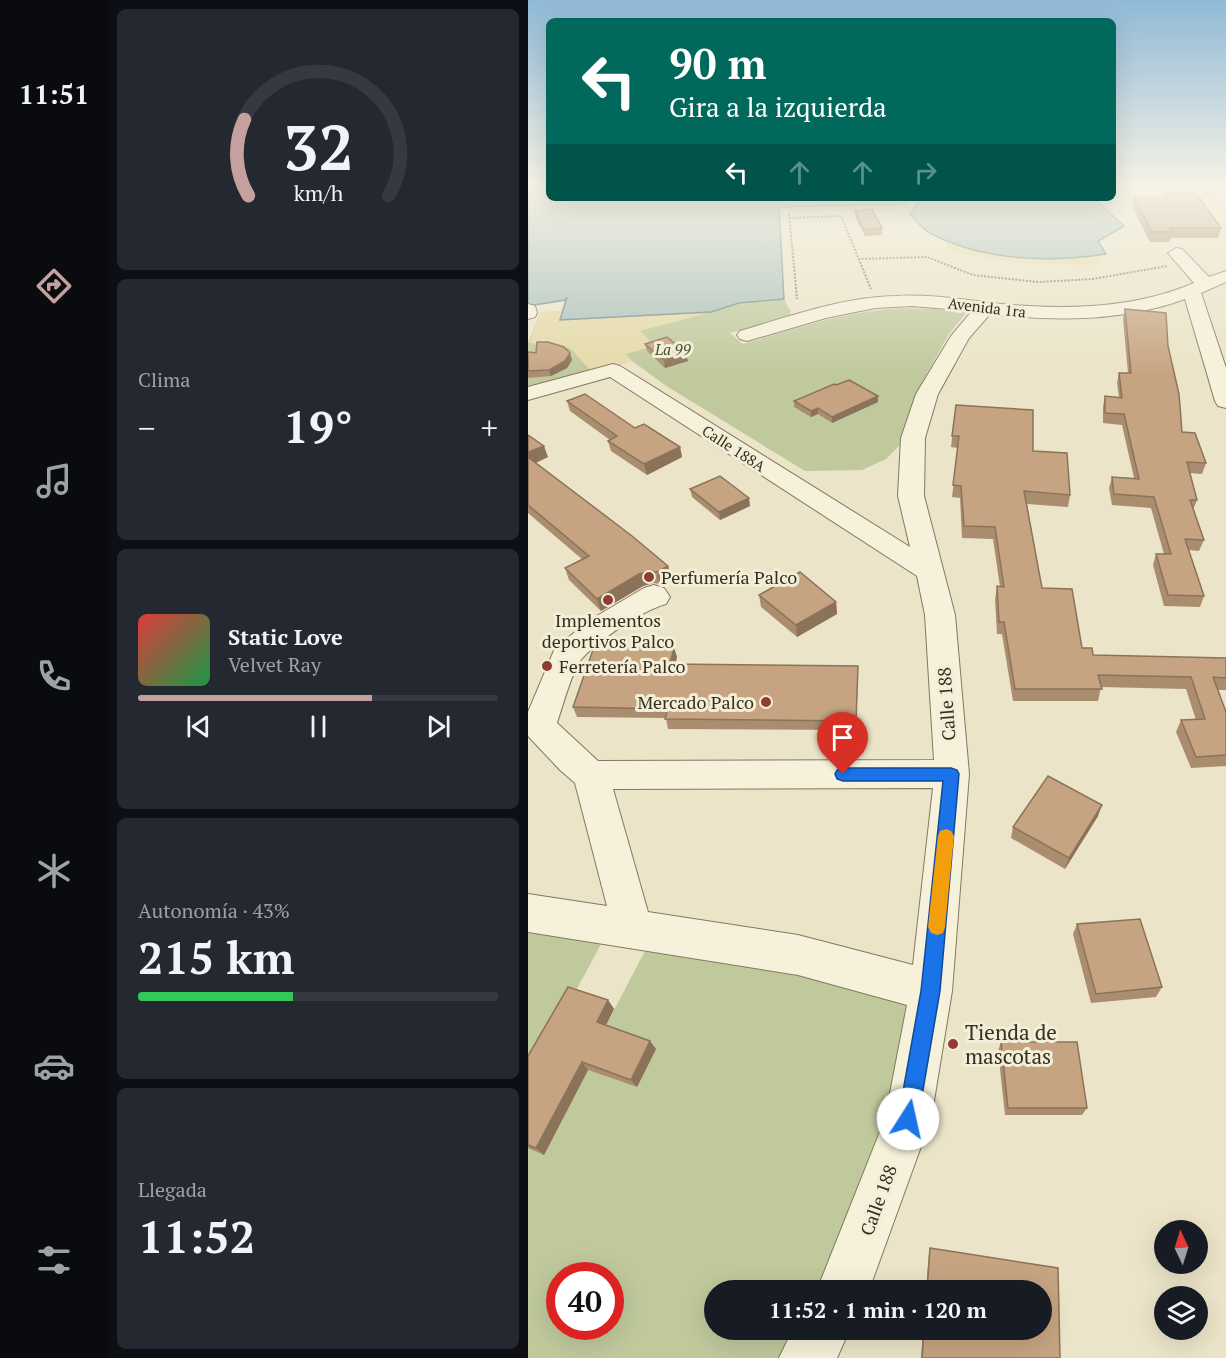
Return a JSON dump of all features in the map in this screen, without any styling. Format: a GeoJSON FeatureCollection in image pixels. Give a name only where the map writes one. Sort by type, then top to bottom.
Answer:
{"type":"FeatureCollection","features":[{"type":"Feature","properties":{"kind":"street"},"geometry":{"type":"LineString","coordinates":[[1180,257],[1194,274],[1199,286],[1226,401]]}},
{"type":"Feature","properties":{"kind":"street","name":"Avenida 1ra"},"geometry":{"type":"LineString","coordinates":[[747,335],[824,313],[876,303],[934,301],[985,308],[1053,313],[1096,311],[1134,306],[1226,276]]}},
{"type":"Feature","properties":{"kind":"street","name":"Calle 188"},"geometry":{"type":"LineString","coordinates":[[847,1280],[908,1119],[931,991],[951,774],[940,615],[911,496],[913,438],[927,394],[961,336],[985,308]]}},
{"type":"Feature","properties":{"kind":"street","name":"Calle 188A"},"geometry":{"type":"LineString","coordinates":[[528,394],[613,370],[930,572]]}},
{"type":"Feature","properties":{"kind":"street"},"geometry":{"type":"LineString","coordinates":[[633,930],[591,775],[572,760],[539,726],[566,656],[600,627],[654,595],[656,597]]}},
{"type":"Feature","properties":{"kind":"street"},"geometry":{"type":"LineString","coordinates":[[591,775],[951,774]]}},
{"type":"Feature","properties":{"kind":"street"},"geometry":{"type":"LineString","coordinates":[[528,913],[798,955],[931,991]]}},
{"type":"Feature","properties":{"kind":"street"},"geometry":{"type":"LineString","coordinates":[[807,1358],[817,1340]]}},
{"type":"Feature","properties":{"kind":"path"},"geometry":{"type":"LineString","coordinates":[[792,249],[797,299]]}},
{"type":"Feature","properties":{"kind":"path"},"geometry":{"type":"LineString","coordinates":[[854,249],[876,303]]}},
{"type":"Feature","properties":{"kind":"path"},"geometry":{"type":"LineString","coordinates":[[858,259],[927,257],[973,275],[1038,282],[1093,279],[1161,268],[1180,257]]}},
{"type":"Feature","properties":{"kind":"green space","name":"La 99"},"geometry":{"type":"Polygon","coordinates":[[[784,299],[791,312],[789,318],[730,333],[743,344],[814,323],[869,311],[908,308],[967,312],[949,334],[917,391],[906,439],[886,459],[862,470],[805,471],[668,387],[632,361],[528,392],[528,343],[541,312],[563,311],[560,319],[721,309],[739,303],[784,299]]]}},
{"type":"Feature","properties":{"kind":"green space"},"geometry":{"type":"Polygon","coordinates":[[[528,913],[611,926],[528,1078],[528,913]]]}},
{"type":"Feature","properties":{"kind":"green space"},"geometry":{"type":"Polygon","coordinates":[[[655,932],[931,991],[846,1280],[704,1280],[704,1340],[817,1340],[807,1358],[528,1358],[528,1148],[588,1070],[637,1087],[655,1049],[603,1031],[655,932]]]}},
{"type":"Feature","properties":{"kind":"sand"},"geometry":{"type":"Polygon","coordinates":[[[986,249],[1083,257],[1102,254],[1100,265],[1061,265],[985,258],[947,250],[986,249]]]}},
{"type":"Feature","properties":{"kind":"sand"},"geometry":{"type":"Polygon","coordinates":[[[563,311],[560,320],[711,312],[640,331],[655,346],[626,354],[632,361],[592,372],[570,348],[529,343],[541,312],[563,311]]]}},
{"type":"Feature","properties":{"kind":"water"},"geometry":{"type":"Polygon","coordinates":[[[528,249],[781,249],[784,299],[739,303],[711,312],[560,320],[566,300],[528,306],[528,249]]]}},
{"type":"Feature","properties":{"kind":"water"},"geometry":{"type":"Polygon","coordinates":[[[974,249],[1103,249],[1106,254],[1039,259],[974,249]]]}},
{"type":"Feature","properties":{"kind":"building"},"geometry":{"type":"Polygon","coordinates":[[[1125,309],[1166,313],[1168,346],[1179,394],[1182,432],[1195,433],[1206,463],[1187,462],[1197,500],[1190,500],[1204,540],[1185,539],[1204,596],[1168,595],[1156,554],[1171,554],[1154,497],[1114,494],[1112,477],[1139,479],[1124,414],[1105,413],[1105,396],[1122,398],[1119,373],[1131,373],[1125,309]]]}},
{"type":"Feature","properties":{"kind":"building"},"geometry":{"type":"Polygon","coordinates":[[[667,337],[686,353],[664,360],[645,344],[667,337]]]}},
{"type":"Feature","properties":{"kind":"building"},"geometry":{"type":"Polygon","coordinates":[[[537,342],[548,342],[564,347],[570,353],[565,361],[549,370],[528,371],[528,352],[536,353],[537,342]]]}},
{"type":"Feature","properties":{"kind":"building"},"geometry":{"type":"Polygon","coordinates":[[[849,380],[878,396],[832,417],[818,408],[811,411],[794,401],[834,384],[849,380]]]}},
{"type":"Feature","properties":{"kind":"building"},"geometry":{"type":"Polygon","coordinates":[[[585,394],[635,428],[644,424],[680,447],[644,464],[608,441],[617,436],[567,401],[585,394]]]}},
{"type":"Feature","properties":{"kind":"building"},"geometry":{"type":"Polygon","coordinates":[[[956,405],[1033,410],[1033,451],[1067,453],[1070,495],[1024,491],[1042,588],[1072,589],[1082,648],[1092,648],[1093,655],[1226,658],[1226,678],[1213,677],[1226,712],[1226,755],[1196,757],[1181,720],[1205,719],[1191,677],[1098,675],[1102,689],[1015,689],[1004,622],[999,622],[997,586],[1004,587],[995,527],[964,526],[961,486],[953,485],[959,436],[952,436],[956,405]]]}},
{"type":"Feature","properties":{"kind":"building"},"geometry":{"type":"Polygon","coordinates":[[[528,435],[544,446],[528,452],[528,435]]]}},
{"type":"Feature","properties":{"kind":"building"},"geometry":{"type":"Polygon","coordinates":[[[528,457],[668,566],[657,572],[639,574],[597,599],[565,568],[589,556],[528,505],[528,457]]]}},
{"type":"Feature","properties":{"kind":"building"},"geometry":{"type":"Polygon","coordinates":[[[720,476],[749,498],[719,512],[690,489],[720,476]]]}},
{"type":"Feature","properties":{"kind":"building"},"geometry":{"type":"Polygon","coordinates":[[[800,572],[836,602],[796,625],[759,595],[800,572]]]}},
{"type":"Feature","properties":{"kind":"building"},"geometry":{"type":"Polygon","coordinates":[[[594,647],[674,648],[670,664],[858,666],[856,721],[665,719],[668,709],[573,707],[594,647]]]}},
{"type":"Feature","properties":{"kind":"building"},"geometry":{"type":"Polygon","coordinates":[[[1048,776],[1102,805],[1069,858],[1013,827],[1048,776]]]}},
{"type":"Feature","properties":{"kind":"building"},"geometry":{"type":"Polygon","coordinates":[[[1140,919],[1162,987],[1096,994],[1077,924],[1140,919]]]}},
{"type":"Feature","properties":{"kind":"building"},"geometry":{"type":"Polygon","coordinates":[[[568,987],[608,1000],[597,1022],[650,1041],[631,1080],[582,1062],[536,1148],[528,1145],[528,1056],[568,987]]]}},
{"type":"Feature","properties":{"kind":"building"},"geometry":{"type":"Polygon","coordinates":[[[1001,1042],[1077,1042],[1087,1108],[1008,1108],[1001,1042]]]}},
{"type":"Feature","properties":{"kind":"building"},"geometry":{"type":"Polygon","coordinates":[[[930,1248],[1058,1268],[1060,1358],[922,1358],[923,1340],[1052,1340],[1052,1280],[928,1280],[930,1248]]]}},
{"type":"Feature","properties":{"kind":"slow traffic"},"geometry":{"type":"LineString","coordinates":[[937,927],[946,836]]}},
{"type":"Feature","properties":{"kind":"place","name":"Perfumería Palco"},"geometry":{"type":"Point","coordinates":[649,577]}},
{"type":"Feature","properties":{"kind":"place","name":"Implementos deportivos Palco"},"geometry":{"type":"Point","coordinates":[608,600]}},
{"type":"Feature","properties":{"kind":"place","name":"Ferretería Palco"},"geometry":{"type":"Point","coordinates":[547,666]}},
{"type":"Feature","properties":{"kind":"place","name":"Mercado Palco"},"geometry":{"type":"Point","coordinates":[766,702]}},
{"type":"Feature","properties":{"kind":"place","name":"Tienda de mascotas"},"geometry":{"type":"Point","coordinates":[953,1044]}},
{"type":"Feature","properties":{"kind":"route"},"geometry":{"type":"LineString","coordinates":[[843,774],[951,774],[931,991],[908,1119]]}}]}
